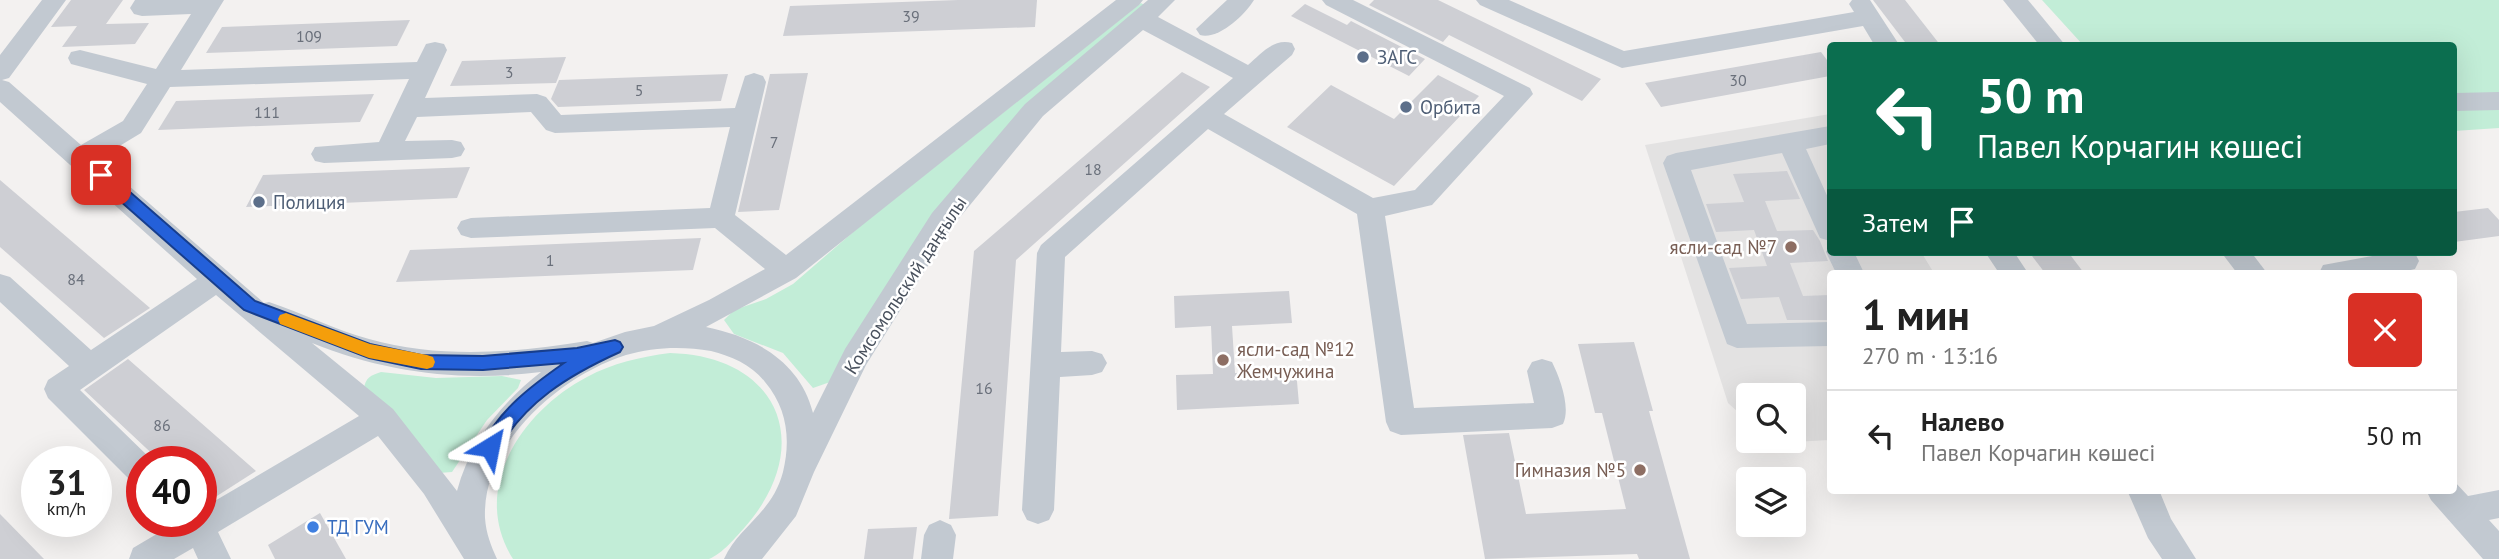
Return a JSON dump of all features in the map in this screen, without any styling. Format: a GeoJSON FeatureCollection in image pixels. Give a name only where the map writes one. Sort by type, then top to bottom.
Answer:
{"type":"FeatureCollection","features":[{"type":"Feature","properties":{"kind":"street"},"geometry":{"type":"LineString","coordinates":[[0,72],[54,0]]}},
{"type":"Feature","properties":{"kind":"street"},"geometry":{"type":"LineString","coordinates":[[147,0],[142,8],[210,3]]}},
{"type":"Feature","properties":{"kind":"street","name":"Комсомольский даңғылы"},"geometry":{"type":"LineString","coordinates":[[651,338],[719,308],[786,270],[1124,6],[1163,0]]}},
{"type":"Feature","properties":{"kind":"street"},"geometry":{"type":"LineString","coordinates":[[1208,29],[1242,0]]}},
{"type":"Feature","properties":{"kind":"street"},"geometry":{"type":"LineString","coordinates":[[1206,116],[1370,209],[1423,198],[1521,94],[1334,0]]}},
{"type":"Feature","properties":{"kind":"street"},"geometry":{"type":"LineString","coordinates":[[1488,0],[1622,60],[1865,8],[1886,42]]}},
{"type":"Feature","properties":{"kind":"street"},"geometry":{"type":"LineString","coordinates":[[2015,0],[2051,42]]}},
{"type":"Feature","properties":{"kind":"street"},"geometry":{"type":"LineString","coordinates":[[81,157],[132,127],[210,3]]}},
{"type":"Feature","properties":{"kind":"street"},"geometry":{"type":"LineString","coordinates":[[1124,6],[1250,77]]}},
{"type":"Feature","properties":{"kind":"street","name":"Комсомольский даңғылы"},"geometry":{"type":"LineString","coordinates":[[793,488],[855,358],[942,220],[1124,6]]}},
{"type":"Feature","properties":{"kind":"street"},"geometry":{"type":"LineString","coordinates":[[1038,510],[1051,253],[1283,49]]}},
{"type":"Feature","properties":{"kind":"street"},"geometry":{"type":"LineString","coordinates":[[80,58],[162,79],[430,60],[388,151]]}},
{"type":"Feature","properties":{"kind":"street"},"geometry":{"type":"LineString","coordinates":[[721,218],[754,82]]}},
{"type":"Feature","properties":{"kind":"street"},"geometry":{"type":"LineString","coordinates":[[0,88],[217,280],[382,418],[435,484],[477,552]]}},
{"type":"Feature","properties":{"kind":"street"},"geometry":{"type":"LineString","coordinates":[[2457,102],[2499,101]]}},
{"type":"Feature","properties":{"kind":"street"},"geometry":{"type":"LineString","coordinates":[[408,108],[537,103],[555,124],[746,117]]}},
{"type":"Feature","properties":{"kind":"street"},"geometry":{"type":"LineString","coordinates":[[1827,136],[1676,163],[1737,337],[1827,334]]}},
{"type":"Feature","properties":{"kind":"street"},"geometry":{"type":"LineString","coordinates":[[1790,142],[1827,224]]}},
{"type":"Feature","properties":{"kind":"street"},"geometry":{"type":"LineString","coordinates":[[324,154],[452,149]]}},
{"type":"Feature","properties":{"kind":"street"},"geometry":{"type":"LineString","coordinates":[[1370,209],[1401,422],[1552,415],[1542,371]]}},
{"type":"Feature","properties":{"kind":"street"},"geometry":{"type":"LineString","coordinates":[[471,228],[721,218],[786,270]]}},
{"type":"Feature","properties":{"kind":"street"},"geometry":{"type":"LineString","coordinates":[[2238,256],[2250,270]]}},
{"type":"Feature","properties":{"kind":"street"},"geometry":{"type":"LineString","coordinates":[[2351,270],[2405,261]]}},
{"type":"Feature","properties":{"kind":"street"},"geometry":{"type":"LineString","coordinates":[[126,455],[59,389],[217,280]]}},
{"type":"Feature","properties":{"kind":"street"},"geometry":{"type":"LineString","coordinates":[[0,285],[90,367]]}},
{"type":"Feature","properties":{"kind":"street"},"geometry":{"type":"LineString","coordinates":[[250,306],[369,351],[421,362],[483,363],[577,355],[651,338],[691,336],[728,343],[759,357],[783,379],[798,407],[804,440],[775,559]]}},
{"type":"Feature","properties":{"kind":"street"},"geometry":{"type":"LineString","coordinates":[[477,552],[469,507],[479,467],[501,428],[542,387],[572,366],[615,347]]}},
{"type":"Feature","properties":{"kind":"street"},"geometry":{"type":"LineString","coordinates":[[1045,365],[1091,363]]}},
{"type":"Feature","properties":{"kind":"street"},"geometry":{"type":"LineString","coordinates":[[217,512],[382,418]]}},
{"type":"Feature","properties":{"kind":"street"},"geometry":{"type":"LineString","coordinates":[[740,559],[762,539],[793,488]]}},
{"type":"Feature","properties":{"kind":"street"},"geometry":{"type":"LineString","coordinates":[[2145,494],[2159,528],[2180,559]]}},
{"type":"Feature","properties":{"kind":"street"},"geometry":{"type":"LineString","coordinates":[[2452,501],[2499,504]]}},
{"type":"Feature","properties":{"kind":"street"},"geometry":{"type":"LineString","coordinates":[[2452,501],[2499,554]]}},
{"type":"Feature","properties":{"kind":"street"},"geometry":{"type":"LineString","coordinates":[[145,559],[177,537]]}},
{"type":"Feature","properties":{"kind":"street"},"geometry":{"type":"LineString","coordinates":[[203,537],[215,559]]}},
{"type":"Feature","properties":{"kind":"shaded area"},"geometry":{"type":"Polygon","coordinates":[[[1827,115],[1827,256],[1923,256],[1932,270],[1827,270],[1827,440],[1806,441],[1806,383],[1736,383],[1736,410],[1728,403],[1645,145],[1827,115]]]}},
{"type":"Feature","properties":{"kind":"green space"},"geometry":{"type":"Polygon","coordinates":[[[2042,0],[2499,0],[2499,128],[2457,131],[2457,42],[2080,42],[2042,0]]]}},
{"type":"Feature","properties":{"kind":"green space"},"geometry":{"type":"Polygon","coordinates":[[[1141,3],[1146,6],[1056,80],[833,381],[813,388],[783,353],[734,334],[724,320],[734,310],[766,299],[793,284],[859,227],[1141,3]]]}},
{"type":"Feature","properties":{"kind":"green space"},"geometry":{"type":"Polygon","coordinates":[[[670,353],[708,358],[738,370],[761,388],[775,411],[781,437],[779,466],[767,496],[745,527],[724,549],[709,559],[513,559],[501,532],[497,506],[500,480],[509,454],[523,431],[563,392],[587,377],[627,361],[670,353]]]}},
{"type":"Feature","properties":{"kind":"green space"},"geometry":{"type":"Polygon","coordinates":[[[381,372],[436,378],[502,376],[521,380],[518,388],[487,420],[452,472],[439,473],[364,389],[369,378],[381,372]]]}},
{"type":"Feature","properties":{"kind":"building"},"geometry":{"type":"Polygon","coordinates":[[[71,0],[123,0],[106,24],[149,23],[135,44],[62,47],[77,26],[51,27],[71,0]]]}},
{"type":"Feature","properties":{"kind":"building"},"geometry":{"type":"Polygon","coordinates":[[[1037,0],[1035,27],[783,36],[790,6],[1037,0]]]}},
{"type":"Feature","properties":{"kind":"building"},"geometry":{"type":"Polygon","coordinates":[[[1374,0],[1438,0],[1601,79],[1582,101],[1449,35],[1443,42],[1369,5],[1374,0]]]}},
{"type":"Feature","properties":{"kind":"building"},"geometry":{"type":"Polygon","coordinates":[[[1873,0],[1905,0],[1938,42],[1905,42],[1873,0]]]}},
{"type":"Feature","properties":{"kind":"building"},"geometry":{"type":"Polygon","coordinates":[[[1305,4],[1347,25],[1351,21],[1425,59],[1409,76],[1291,16],[1305,4]]]}},
{"type":"Feature","properties":{"kind":"building"},"geometry":{"type":"Polygon","coordinates":[[[410,20],[397,46],[206,53],[222,27],[410,20]]]}},
{"type":"Feature","properties":{"kind":"building"},"geometry":{"type":"Polygon","coordinates":[[[1821,52],[1827,60],[1827,77],[1661,107],[1645,83],[1821,52]]]}},
{"type":"Feature","properties":{"kind":"building"},"geometry":{"type":"Polygon","coordinates":[[[566,57],[556,83],[450,86],[462,61],[566,57]]]}},
{"type":"Feature","properties":{"kind":"building"},"geometry":{"type":"Polygon","coordinates":[[[1182,72],[1210,87],[1016,260],[998,516],[949,519],[974,251],[1182,72]]]}},
{"type":"Feature","properties":{"kind":"building"},"geometry":{"type":"Polygon","coordinates":[[[808,73],[779,210],[738,212],[770,74],[808,73]]]}},
{"type":"Feature","properties":{"kind":"building"},"geometry":{"type":"Polygon","coordinates":[[[728,74],[721,101],[558,107],[551,99],[559,80],[728,74]]]}},
{"type":"Feature","properties":{"kind":"building"},"geometry":{"type":"Polygon","coordinates":[[[1438,75],[1479,96],[1394,186],[1287,127],[1331,85],[1394,119],[1438,75]]]}},
{"type":"Feature","properties":{"kind":"building"},"geometry":{"type":"Polygon","coordinates":[[[374,94],[360,122],[158,130],[176,101],[374,94]]]}},
{"type":"Feature","properties":{"kind":"building"},"geometry":{"type":"Polygon","coordinates":[[[470,167],[457,198],[246,207],[263,175],[470,167]]]}},
{"type":"Feature","properties":{"kind":"building","name":"ясли-сад №7"},"geometry":{"type":"Polygon","coordinates":[[[1787,171],[1800,199],[1765,201],[1777,231],[1813,230],[1820,241],[1828,261],[1790,263],[1803,296],[1827,295],[1827,320],[1787,320],[1779,297],[1741,299],[1729,268],[1767,266],[1754,230],[1716,232],[1706,204],[1744,202],[1733,174],[1787,171]]]}},
{"type":"Feature","properties":{"kind":"building"},"geometry":{"type":"Polygon","coordinates":[[[0,180],[150,308],[104,338],[0,247],[0,180]]]}},
{"type":"Feature","properties":{"kind":"building"},"geometry":{"type":"Polygon","coordinates":[[[2488,208],[2499,220],[2499,236],[2457,242],[2457,212],[2488,208]]]}},
{"type":"Feature","properties":{"kind":"building"},"geometry":{"type":"Polygon","coordinates":[[[701,238],[693,270],[396,282],[410,250],[701,238]]]}},
{"type":"Feature","properties":{"kind":"building"},"geometry":{"type":"Polygon","coordinates":[[[2032,256],[2071,256],[2082,270],[2043,270],[2032,256]]]}},
{"type":"Feature","properties":{"kind":"building","name":"ясли-сад №12 Жемчужина"},"geometry":{"type":"Polygon","coordinates":[[[1289,291],[1292,323],[1232,326],[1235,373],[1296,370],[1299,404],[1177,410],[1176,375],[1213,374],[1211,326],[1175,328],[1174,296],[1289,291]]]}},
{"type":"Feature","properties":{"kind":"building","name":"Гимназия №5"},"geometry":{"type":"Polygon","coordinates":[[[1634,342],[1653,411],[1649,411],[1690,559],[1639,559],[1637,554],[1485,559],[1463,435],[1509,433],[1526,514],[1626,509],[1602,413],[1595,413],[1578,344],[1634,342]]]}},
{"type":"Feature","properties":{"kind":"building"},"geometry":{"type":"Polygon","coordinates":[[[128,359],[256,471],[217,496],[217,446],[144,446],[84,390],[128,359]]]}},
{"type":"Feature","properties":{"kind":"building","name":"ТД ГУМ"},"geometry":{"type":"Polygon","coordinates":[[[320,513],[346,559],[275,559],[268,545],[320,513]]]}},
{"type":"Feature","properties":{"kind":"building"},"geometry":{"type":"Polygon","coordinates":[[[0,514],[44,559],[0,559],[0,514]]]}},
{"type":"Feature","properties":{"kind":"building"},"geometry":{"type":"Polygon","coordinates":[[[917,527],[913,559],[864,559],[868,529],[917,527]]]}},
{"type":"Feature","properties":{"kind":"slow traffic"},"geometry":{"type":"LineString","coordinates":[[286,319],[369,351],[427,362]]}},
{"type":"Feature","properties":{"kind":"place","name":"ЗАГС"},"geometry":{"type":"Point","coordinates":[1363,57]}},
{"type":"Feature","properties":{"kind":"place","name":"Орбита"},"geometry":{"type":"Point","coordinates":[1406,107]}},
{"type":"Feature","properties":{"kind":"place","name":"Полиция"},"geometry":{"type":"Point","coordinates":[259,202]}},
{"type":"Feature","properties":{"kind":"place","name":"ясли-сад №7"},"geometry":{"type":"Point","coordinates":[1791,247]}},
{"type":"Feature","properties":{"kind":"place","name":"ясли-сад №12 Жемчужина"},"geometry":{"type":"Point","coordinates":[1223,360]}},
{"type":"Feature","properties":{"kind":"place","name":"Гимназия №5"},"geometry":{"type":"Point","coordinates":[1640,470]}},
{"type":"Feature","properties":{"kind":"place","name":"ТД ГУМ"},"geometry":{"type":"Point","coordinates":[313,527]}},
{"type":"Feature","properties":{"kind":"route"},"geometry":{"type":"LineString","coordinates":[[101,175],[217,280],[250,306],[369,351],[421,362],[483,363],[577,355],[615,347],[572,366],[533,394],[501,428],[490,447]]}}]}
